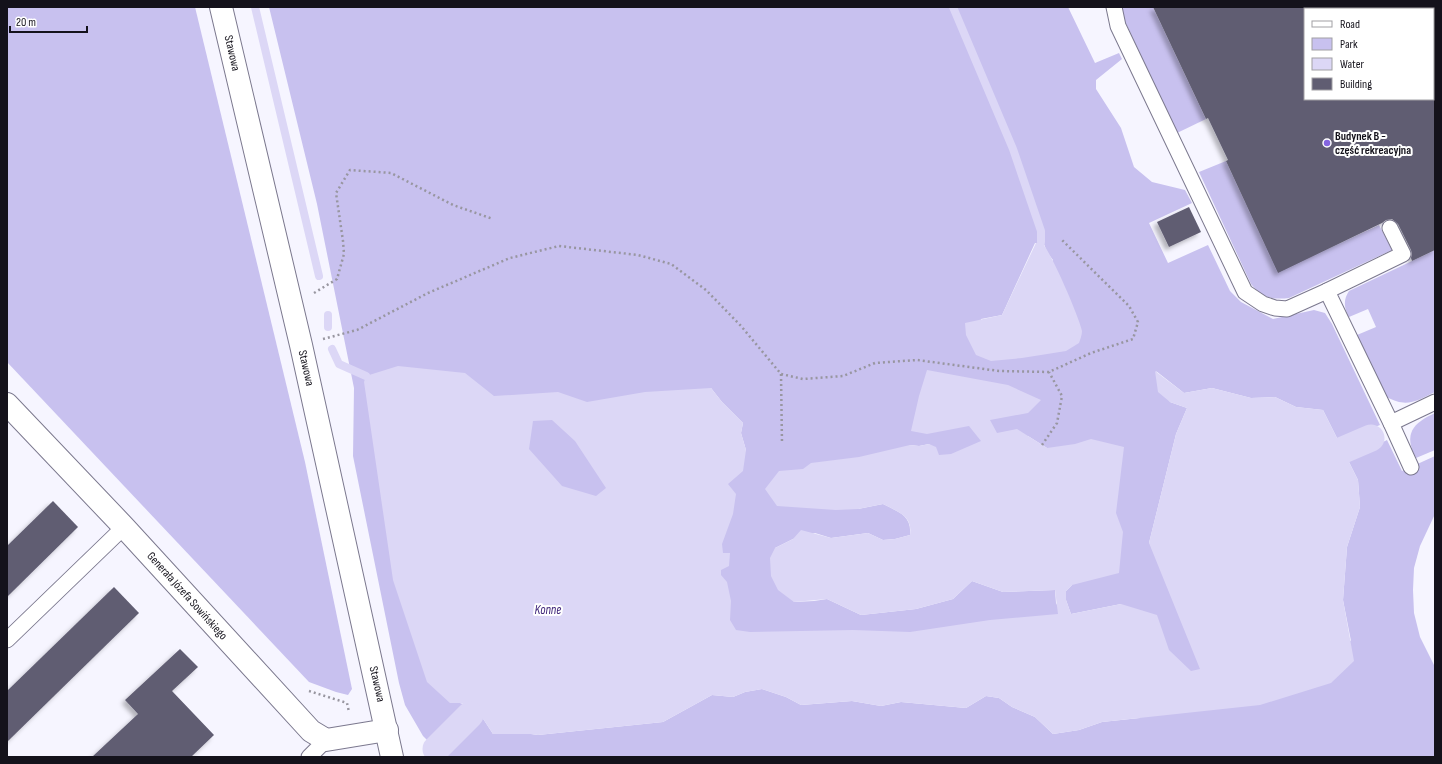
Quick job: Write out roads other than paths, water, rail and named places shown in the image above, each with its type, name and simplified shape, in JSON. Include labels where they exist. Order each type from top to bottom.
[{"type":"street","name":"Stawowa","points":[[221,7],[301,345],[392,757]]},
{"type":"street","name":"Generała Józefa Sowińskiego","points":[[7,404],[124,526],[311,731],[326,740]]},
{"type":"street","points":[[326,740],[387,730]]},
{"type":"lane","points":[[1114,7],[1118,26],[1245,292],[1263,304],[1275,308],[1287,308],[1327,291],[1403,254],[1390,228]]},
{"type":"lane","points":[[1327,291],[1411,467]]},
{"type":"lane","points":[[1391,423],[1435,402]]},
{"type":"lane","points":[[7,640],[124,526]]},
{"type":"lane","points":[[309,757],[326,740]]},
{"type":"water","points":[[1041,242],[1057,269],[1076,313],[1082,331],[1079,343],[1066,351],[1022,358],[991,361],[976,355],[966,335],[965,323],[1002,315],[1036,243]]},
{"type":"water","name":"Konne","points":[[398,366],[465,373],[494,396],[558,392],[587,402],[645,392],[711,388],[722,402],[743,423],[741,433],[746,450],[743,471],[728,484],[736,494],[733,514],[722,544],[723,553],[730,553],[729,566],[721,570],[721,575],[727,582],[731,601],[730,620],[736,630],[750,632],[853,630],[910,632],[990,620],[1058,614],[1055,590],[1003,592],[972,581],[953,599],[916,609],[861,615],[827,599],[794,602],[778,590],[771,576],[770,558],[775,548],[793,539],[801,530],[831,538],[868,533],[883,540],[895,539],[910,535],[909,523],[907,519],[899,512],[883,504],[858,509],[836,510],[777,506],[765,489],[779,471],[803,469],[811,463],[859,457],[910,445],[919,446],[929,444],[936,447],[939,455],[951,454],[981,441],[969,426],[927,434],[911,431],[927,370],[1008,385],[1041,400],[1028,413],[990,420],[997,433],[1017,429],[1047,448],[1075,444],[1091,439],[1124,447],[1116,513],[1123,532],[1119,573],[1072,585],[1066,591],[1066,600],[1071,614],[1121,604],[1157,615],[1169,650],[1191,671],[1200,669],[1149,543],[1176,434],[1187,408],[1170,402],[1158,392],[1155,371],[1184,393],[1212,388],[1251,398],[1275,397],[1296,407],[1323,410],[1358,480],[1360,507],[1347,547],[1343,600],[1354,661],[1331,683],[1260,705],[1102,722],[1079,730],[1053,734],[1035,717],[1012,707],[999,698],[986,696],[966,708],[901,702],[881,706],[852,701],[801,705],[786,697],[762,689],[745,692],[733,697],[712,695],[663,722],[538,735],[493,734],[480,714],[474,719],[466,712],[471,706],[460,703],[450,703],[427,682],[393,580],[364,382],[366,376]],"holes":[[[552,420],[575,441],[606,488],[596,496],[562,486],[529,449],[533,421]]]},
{"type":"waterway","points":[[255,7],[319,276]]},
{"type":"waterway","points":[[953,7],[1013,149],[1041,231],[1041,242]]},
{"type":"waterway","points":[[328,315],[328,327]]},
{"type":"waterway","points":[[332,349],[339,364],[366,376]]},
{"type":"waterway","points":[[1343,450],[1371,438]]},
{"type":"waterway","points":[[436,749],[470,715]]},
{"type":"place","name":"Budynek B - część rekreacyjna","points":[[1327,143]]}]
